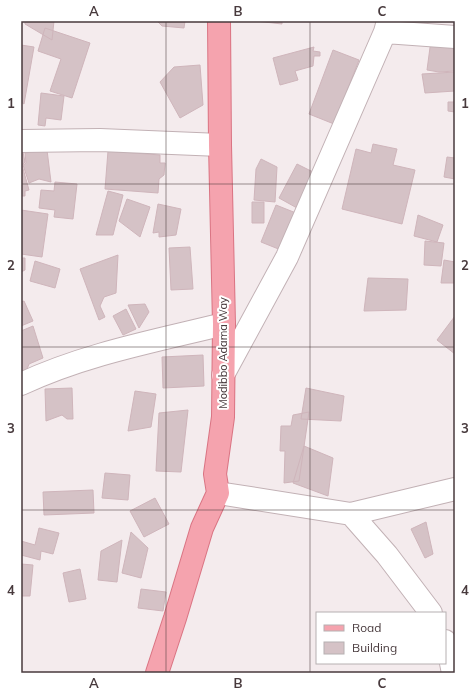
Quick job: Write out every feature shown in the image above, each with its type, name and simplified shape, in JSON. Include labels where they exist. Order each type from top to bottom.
[{"type":"main road","name":"Modibbo Adama Way","points":[[218,493],[215,474],[223,417],[224,324],[219,21]]},
{"type":"main road","points":[[156,673],[175,618],[202,528],[218,493]]},
{"type":"street","points":[[223,375],[287,257],[387,26],[455,37]]},
{"type":"street","points":[[21,141],[100,140],[220,145]]},
{"type":"street","points":[[21,384],[80,361],[224,324]]},
{"type":"street","points":[[218,493],[352,514],[455,489]]},
{"type":"street","points":[[352,514],[387,555],[430,612]]},
{"type":"street","points":[[446,643],[453,673]]},
{"type":"building","points":[[25,21],[54,21],[52,40],[25,24]]},
{"type":"building","points":[[157,21],[185,21],[184,28],[162,26]]},
{"type":"building","points":[[256,21],[282,21],[282,24]]},
{"type":"building","points":[[45,28],[90,43],[72,98],[50,91],[61,59],[38,51]]},
{"type":"building","points":[[431,40],[455,44],[455,71],[439,72],[427,70]]},
{"type":"building","points":[[21,45],[34,47],[24,104],[21,102]]},
{"type":"building","points":[[314,47],[313,51],[320,52],[320,56],[314,56],[313,66],[295,71],[298,80],[280,85],[273,58]]},
{"type":"building","points":[[333,50],[359,60],[334,124],[309,114]]},
{"type":"building","points":[[200,65],[203,105],[180,118],[160,82],[174,67]]},
{"type":"building","points":[[455,72],[455,91],[425,93],[422,74]]},
{"type":"building","points":[[41,93],[64,96],[61,120],[46,118],[45,126],[38,125]]},
{"type":"building","points":[[455,94],[455,112],[448,111],[448,102],[454,102]]},
{"type":"building","points":[[373,144],[397,149],[393,165],[415,170],[402,224],[342,209],[356,149],[371,153]]},
{"type":"building","points":[[47,150],[51,182],[39,179],[29,183],[23,165],[26,163],[25,153]]},
{"type":"building","points":[[108,151],[160,155],[160,163],[165,163],[164,175],[159,179],[158,193],[105,189]]},
{"type":"building","points":[[23,152],[25,162],[22,165],[29,190],[25,191],[25,196],[21,196],[21,153]]},
{"type":"building","points":[[447,157],[455,158],[455,179],[444,177]]},
{"type":"building","points":[[261,159],[277,167],[275,202],[254,200],[256,169]]},
{"type":"building","points":[[297,164],[315,173],[297,208],[279,198]]},
{"type":"building","points":[[55,182],[77,184],[73,219],[54,217],[55,210],[39,208],[41,190],[54,191]]},
{"type":"building","points":[[108,191],[123,195],[113,235],[96,235]]},
{"type":"building","points":[[127,199],[150,207],[140,237],[119,221]]},
{"type":"building","points":[[252,202],[264,202],[264,223],[252,223]]},
{"type":"building","points":[[158,204],[181,209],[176,235],[159,237],[159,232],[153,233]]},
{"type":"building","points":[[276,205],[296,213],[281,250],[261,242]]},
{"type":"building","points":[[21,210],[48,214],[42,257],[21,254]]},
{"type":"building","points":[[418,215],[443,225],[437,242],[414,236]]},
{"type":"building","points":[[425,241],[444,243],[441,266],[424,265]]},
{"type":"building","points":[[190,247],[193,289],[171,290],[169,248]]},
{"type":"building","points":[[118,255],[116,293],[104,297],[100,306],[105,317],[99,320],[80,269]]},
{"type":"building","points":[[21,258],[25,258],[25,270],[21,272]]},
{"type":"building","points":[[444,260],[455,262],[455,283],[441,283]]},
{"type":"building","points":[[35,261],[60,269],[55,288],[30,281]]},
{"type":"building","points":[[368,278],[408,279],[406,310],[364,311]]},
{"type":"building","points":[[24,301],[33,321],[21,326],[21,302]]},
{"type":"building","points":[[145,304],[149,312],[139,328],[128,305]]},
{"type":"building","points":[[126,309],[136,329],[123,335],[113,316]]},
{"type":"building","points":[[455,316],[455,354],[437,340]]},
{"type":"building","points":[[33,326],[43,358],[29,364],[26,372],[21,374],[21,331]]},
{"type":"building","points":[[203,355],[204,386],[163,388],[162,357]]},
{"type":"building","points":[[72,388],[73,419],[67,419],[62,415],[46,421],[45,389]]},
{"type":"building","points":[[306,388],[344,396],[341,421],[301,419]]},
{"type":"building","points":[[135,391],[156,394],[151,427],[128,431]]},
{"type":"building","points":[[188,410],[181,472],[156,471],[159,413]]},
{"type":"building","points":[[309,412],[299,481],[284,483],[285,451],[280,451],[281,426],[291,426],[293,415]]},
{"type":"building","points":[[304,446],[333,458],[328,496],[293,483]]},
{"type":"building","points":[[105,473],[130,475],[128,500],[102,498]]},
{"type":"building","points":[[93,490],[94,513],[44,515],[43,492]]},
{"type":"building","points":[[155,498],[169,524],[144,537],[130,511]]},
{"type":"building","points":[[426,522],[433,554],[425,558],[411,529]]},
{"type":"building","points":[[39,528],[59,533],[53,554],[41,551],[40,560],[21,555],[21,541],[35,545]]},
{"type":"building","points":[[131,532],[148,548],[141,578],[122,573]]},
{"type":"building","points":[[122,540],[117,582],[98,580],[101,551]]},
{"type":"building","points":[[21,564],[33,565],[30,596],[21,596]]},
{"type":"building","points":[[80,569],[86,599],[69,602],[63,573]]},
{"type":"building","points":[[141,589],[166,592],[163,611],[138,608]]}]
